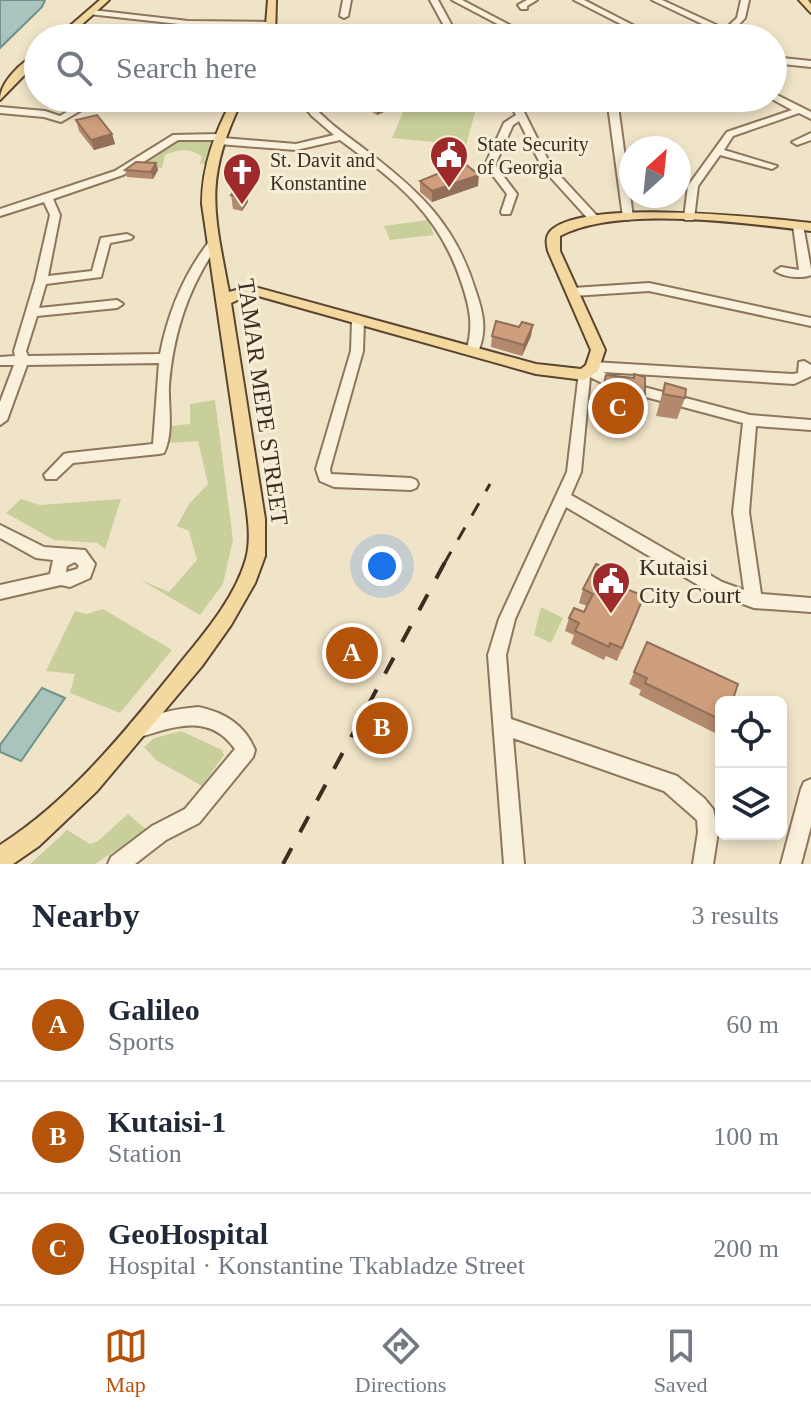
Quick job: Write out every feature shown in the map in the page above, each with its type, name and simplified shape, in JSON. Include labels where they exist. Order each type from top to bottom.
[{"type":"main road","points":[[79,24],[105,0]]},
{"type":"main road","points":[[268,24],[272,0]]},
{"type":"main road","points":[[803,0],[811,10]]},
{"type":"main road","points":[[0,97],[24,69]]},
{"type":"main road","name":"TAMAR MEPE STREET","points":[[0,859],[35,835],[69,803],[137,729],[217,630],[238,598],[256,557],[255,509],[224,301],[212,245],[208,189],[219,139],[231,112]]},
{"type":"main road","points":[[220,278],[358,321],[536,369],[589,371],[597,345],[552,241],[562,229],[595,220],[628,217],[804,226]]},
{"type":"main road","points":[[224,301],[239,292],[251,290]]},
{"type":"street","points":[[344,16],[347,0]]},
{"type":"street","points":[[434,0],[447,24]]},
{"type":"street","points":[[456,0],[503,24]]},
{"type":"street","points":[[524,7],[522,5],[533,0]]},
{"type":"street","points":[[578,0],[626,24]]},
{"type":"street","points":[[656,0],[708,24]]},
{"type":"street","points":[[738,24],[744,18],[745,0]]},
{"type":"street","points":[[92,12],[188,23],[268,24]]},
{"type":"street","points":[[787,57],[810,64]]},
{"type":"street","points":[[787,62],[810,64]]},
{"type":"street","points":[[787,103],[811,116]]},
{"type":"street","points":[[0,110],[45,114],[61,119],[73,112]]},
{"type":"street","points":[[689,218],[693,186],[730,134],[800,110]]},
{"type":"street","points":[[312,112],[427,205],[442,223],[463,266],[480,329],[472,351]]},
{"type":"street","points":[[518,112],[551,172],[595,220]]},
{"type":"street","points":[[614,112],[628,217]]},
{"type":"street","points":[[506,212],[512,194],[490,165],[509,123],[520,116]]},
{"type":"street","points":[[797,142],[811,136]]},
{"type":"street","points":[[0,213],[119,173],[176,137],[296,147],[340,137]]},
{"type":"street","points":[[717,151],[772,166]]},
{"type":"street","points":[[0,420],[22,360],[20,351],[41,281],[55,215],[48,198]]},
{"type":"street","points":[[781,271],[806,274],[804,226]]},
{"type":"street","points":[[41,281],[97,274],[105,240],[127,237]]},
{"type":"street","points":[[51,475],[69,458],[159,449],[167,358],[180,304],[197,263],[212,245]]},
{"type":"street","points":[[573,292],[649,287],[811,322]]},
{"type":"street","points":[[30,313],[117,304]]},
{"type":"street","points":[[358,321],[357,351],[323,469],[325,477],[334,481],[411,484]]},
{"type":"street","points":[[0,361],[167,358]]},
{"type":"street","points":[[589,371],[794,379],[805,375],[804,365]]},
{"type":"street","points":[[589,371],[617,385],[750,420],[811,425]]},
{"type":"street","points":[[514,864],[497,655],[507,619],[574,472],[589,371]]},
{"type":"street","points":[[750,420],[741,512],[754,601]]},
{"type":"street","points":[[561,497],[716,587],[754,601],[811,605]]},
{"type":"street","points":[[0,531],[42,553],[74,555],[86,560],[86,569],[75,579],[59,577],[0,592]]},
{"type":"street","points":[[42,553],[59,577]]},
{"type":"street","points":[[118,864],[159,833],[192,816],[246,750],[238,736],[202,714],[185,715],[137,729]]},
{"type":"street","points":[[502,725],[670,783],[706,816],[708,832],[703,864]]},
{"type":"street","points":[[791,864],[811,789]]},
{"type":"green space","points":[[403,112],[475,112],[466,145],[392,138]]},
{"type":"green space","points":[[216,139],[208,163],[200,164],[202,157],[184,150],[165,155],[162,168],[134,167],[173,140]]},
{"type":"green space","points":[[428,220],[434,235],[390,240],[384,226]]},
{"type":"green space","points":[[215,400],[233,540],[223,584],[200,615],[139,579],[169,592],[197,560],[189,531],[177,526],[189,504],[208,484],[198,441],[169,443],[169,426],[190,424],[190,404]]},
{"type":"green space","points":[[21,499],[40,505],[121,499],[105,549],[97,543],[54,540],[6,513]]},
{"type":"green space","points":[[541,607],[563,618],[551,643],[534,635]]},
{"type":"green space","points":[[103,609],[172,650],[120,713],[70,693],[75,674],[46,671],[75,611],[86,614]]},
{"type":"green space","points":[[181,731],[222,750],[224,755],[202,786],[156,760],[144,747],[154,738]]},
{"type":"green space","points":[[128,814],[147,830],[95,864],[30,864],[67,830],[90,844],[98,841]]},
{"type":"water","points":[[0,0],[45,0],[42,7],[0,48]]},
{"type":"water","points":[[42,688],[65,698],[21,761],[0,752],[0,745]]},
{"type":"building","points":[[97,115],[112,134],[91,140],[76,120]]},
{"type":"building","points":[[136,162],[156,163],[151,172],[125,170]]},
{"type":"building","points":[[464,163],[479,175],[432,191],[420,181]]},
{"type":"building","points":[[237,187],[246,188],[240,197],[231,195]]},
{"type":"building","points":[[496,321],[519,327],[522,322],[533,325],[524,345],[492,336]]},
{"type":"building","points":[[634,374],[645,377],[645,398],[602,392],[606,375],[634,378]]},
{"type":"building","points":[[665,383],[686,389],[685,398],[663,394]]},
{"type":"building","name":"Kutaisi City Court","points":[[596,564],[608,569],[606,573],[626,584],[624,588],[644,596],[622,648],[610,643],[609,647],[575,631],[579,623],[569,618],[574,608],[584,612],[593,594],[583,589]]},
{"type":"building","points":[[647,642],[738,684],[734,696],[715,696],[715,717],[645,683],[647,678],[634,672]]},
{"type":"railway","points":[[444,564],[490,484]]},
{"type":"railway","points":[[283,864],[445,562]]},
{"type":"place","name":"State Security of Georgia","points":[[449,189]]},
{"type":"place","name":"St. Davit and Konstantine","points":[[242,206]]},
{"type":"place","name":"GeoHospital","points":[[618,408]]},
{"type":"place","name":"Kutaisi City Court","points":[[611,615]]},
{"type":"place","name":"Galileo","points":[[352,653]]},
{"type":"place","name":"Kutaisi-1","points":[[382,728]]}]
